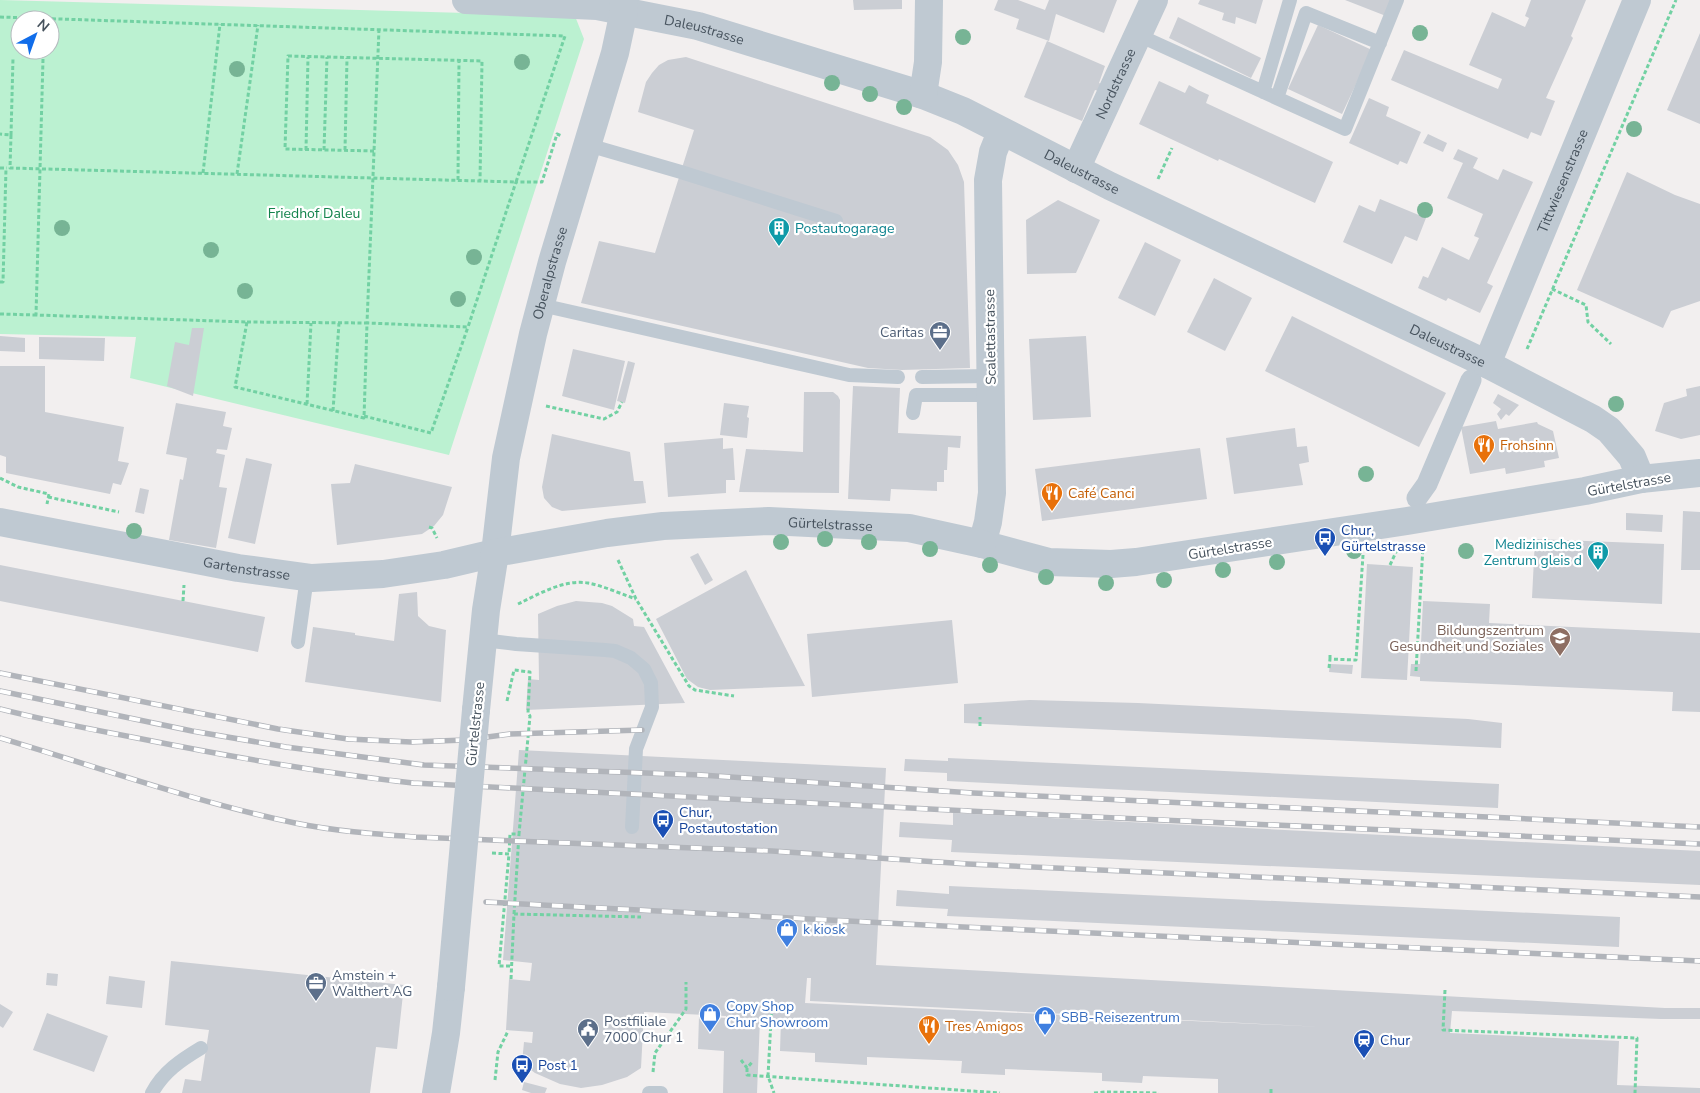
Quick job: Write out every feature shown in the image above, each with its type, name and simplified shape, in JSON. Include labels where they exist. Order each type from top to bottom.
[{"type":"street","name":"Daleustrasse","points":[[466,0],[597,6],[624,5],[923,94],[963,111],[1001,132],[1479,372],[1602,425],[1609,430],[1632,457],[1641,479]]},
{"type":"street","points":[[923,94],[928,62],[929,0]]},
{"type":"street","name":"Nordstrasse","points":[[1076,169],[1154,0]]},
{"type":"street","name":"Tittwiesenstrasse","points":[[1479,372],[1637,0]]},
{"type":"street","name":"Oberalpstrasse","points":[[494,553],[506,458],[531,343],[615,53],[624,5]]},
{"type":"street","name":"Scalettastrasse","points":[[982,544],[988,522],[992,493],[988,180],[993,152],[1001,132]]},
{"type":"street","points":[[1417,498],[1427,484],[1479,372]]},
{"type":"street","name":"Gürtelstrasse","points":[[440,1092],[476,710],[494,553],[608,533],[663,526],[769,521],[909,528],[982,544],[1049,562],[1127,563],[1416,520],[1585,491],[1641,479],[1700,472]]},
{"type":"street","name":"Gartenstrasse","points":[[0,522],[238,568],[307,577],[346,577],[383,574],[444,565],[494,553]]},
{"type":"lane","points":[[1263,92],[1290,0]]},
{"type":"lane","points":[[1138,35],[1345,129],[1397,0]]},
{"type":"lane","points":[[1277,98],[1306,12],[1380,43]]},
{"type":"lane","points":[[588,145],[836,221]]},
{"type":"lane","points":[[541,305],[850,375],[898,377]]},
{"type":"lane","points":[[922,377],[990,386]]},
{"type":"lane","points":[[913,413],[916,395],[990,386]]},
{"type":"lane","points":[[298,642],[307,577]]},
{"type":"lane","points":[[484,640],[615,651],[630,658],[644,669],[651,683],[652,707],[636,749],[632,826]]},
{"type":"lane","points":[[152,1093],[168,1071],[201,1048]]},
{"type":"path","points":[[1527,348],[1676,0]]},
{"type":"path","points":[[0,17],[565,36],[431,433],[235,387],[247,322]]},
{"type":"path","points":[[203,173],[220,24]]},
{"type":"path","points":[[238,174],[258,26]]},
{"type":"path","points":[[364,416],[380,29]]},
{"type":"path","points":[[374,151],[285,149],[288,56],[482,61],[480,181]]},
{"type":"path","points":[[306,150],[308,57]]},
{"type":"path","points":[[324,150],[327,57]]},
{"type":"path","points":[[345,150],[347,58]]},
{"type":"path","points":[[0,282],[4,282],[5,214],[11,135],[13,60]]},
{"type":"path","points":[[36,315],[43,60]]},
{"type":"path","points":[[458,180],[459,61]]},
{"type":"path","points":[[0,134],[11,135]]},
{"type":"path","points":[[0,168],[544,182],[557,134],[588,145]]},
{"type":"path","points":[[1155,185],[1172,148]]},
{"type":"path","points":[[0,214],[5,214]]},
{"type":"path","points":[[1552,289],[1586,305],[1588,322],[1611,344]]},
{"type":"path","points":[[0,314],[247,322],[367,322],[468,327]]},
{"type":"path","points":[[307,404],[311,323]]},
{"type":"path","points":[[333,411],[339,323]]},
{"type":"path","points":[[577,414],[604,419],[618,412],[622,402]]},
{"type":"path","points":[[0,478],[18,487],[49,494],[46,505]]},
{"type":"path","points":[[48,497],[119,512]]},
{"type":"path","points":[[1416,671],[1423,546]]},
{"type":"path","points":[[1390,565],[1398,549]]},
{"type":"path","points":[[1330,659],[1356,660],[1363,555]]},
{"type":"path","points":[[618,558],[636,599],[690,686],[695,690],[734,696]]},
{"type":"path","points":[[518,604],[543,592],[568,584],[587,583],[636,599]]},
{"type":"path","points":[[183,601],[184,584]]},
{"type":"path","points":[[1329,668],[1330,654]]},
{"type":"path","points":[[506,703],[514,670],[530,672],[528,713],[530,716],[519,834],[511,979]]},
{"type":"path","points":[[980,717],[980,726]]},
{"type":"path","points":[[511,966],[499,966],[510,834],[519,834]]},
{"type":"path","points":[[492,853],[509,854]]},
{"type":"path","points":[[514,914],[641,917]]},
{"type":"path","points":[[654,1093],[655,1053],[686,1010],[686,982]]},
{"type":"path","points":[[1445,990],[1443,1030],[1637,1038],[1636,1093]]},
{"type":"path","points":[[772,1001],[768,1076],[774,1093]]},
{"type":"path","points":[[495,1080],[498,1052],[508,1031]]},
{"type":"path","points":[[741,1060],[747,1068],[747,1075],[1000,1093]]},
{"type":"path","points":[[747,1068],[753,1061]]},
{"type":"path","points":[[1094,1093],[1159,1093]]},
{"type":"green space","name":"Friedhof Daleu","points":[[0,0],[575,16],[584,39],[449,455],[130,378],[136,337],[0,334]]},
{"type":"building","points":[[853,0],[902,0],[902,9],[854,10]]},
{"type":"building","points":[[998,0],[1018,0],[1045,10],[1049,0],[1117,0],[1104,33],[1056,14],[1049,41],[1016,29],[1019,19],[994,10]]},
{"type":"building","points":[[1200,0],[1263,0],[1256,24],[1236,17],[1235,24],[1222,20],[1224,13],[1198,4]]},
{"type":"building","points":[[1345,0],[1393,0],[1386,16]]},
{"type":"building","points":[[1531,0],[1586,0],[1571,36],[1573,38],[1546,98],[1555,101],[1541,136],[1531,132],[1528,139],[1391,80],[1404,50],[1498,89],[1502,79],[1469,65],[1492,12],[1525,27],[1529,18],[1525,16]]},
{"type":"building","points":[[1178,17],[1261,58],[1251,78],[1169,38]]},
{"type":"building","points":[[1318,25],[1372,50],[1342,114],[1288,89]]},
{"type":"building","points":[[1700,33],[1700,124],[1667,110]]},
{"type":"building","points":[[1047,41],[1105,66],[1099,83],[1105,86],[1102,92],[1095,90],[1082,121],[1024,97]]},
{"type":"building","points":[[686,57],[930,137],[948,150],[958,165],[964,182],[970,368],[902,370],[868,368],[581,303],[599,241],[655,253],[694,130],[638,112],[646,82],[652,73],[659,65],[668,60]]},
{"type":"building","points":[[1159,81],[1185,93],[1189,85],[1209,95],[1206,103],[1333,162],[1315,203],[1139,124]]},
{"type":"building","points":[[1369,98],[1389,107],[1386,116],[1421,132],[1407,164],[1400,161],[1398,165],[1349,143]]},
{"type":"building","points":[[1428,134],[1447,143],[1443,152],[1423,143]]},
{"type":"building","points":[[1458,149],[1478,158],[1473,168],[1498,180],[1503,169],[1533,182],[1487,283],[1493,286],[1480,313],[1448,298],[1446,301],[1418,288],[1423,276],[1428,278],[1442,247],[1469,260],[1479,238],[1474,236],[1483,214],[1447,198],[1463,163],[1453,159]]},
{"type":"building","points":[[1627,172],[1675,195],[1700,204],[1700,301],[1671,311],[1663,328],[1577,290]]},
{"type":"building","points":[[1380,199],[1426,218],[1417,241],[1405,236],[1392,264],[1343,242],[1359,205],[1375,212]]},
{"type":"building","points":[[1058,200],[1100,220],[1076,273],[1027,274],[1026,220]]},
{"type":"building","points":[[1145,242],[1181,260],[1155,316],[1118,298]]},
{"type":"building","points":[[1214,278],[1252,298],[1225,351],[1187,332]]},
{"type":"building","points":[[1292,316],[1446,393],[1419,447],[1265,371]]},
{"type":"building","points":[[192,328],[204,328],[193,396],[167,386],[175,342],[189,345]]},
{"type":"building","points":[[0,336],[25,338],[25,352],[0,351]]},
{"type":"building","points":[[1086,336],[1091,417],[1033,420],[1029,339]]},
{"type":"building","points":[[39,337],[105,338],[104,361],[39,359]]},
{"type":"building","points":[[573,349],[625,361],[614,410],[562,396]]},
{"type":"building","points":[[628,361],[635,363],[625,403],[617,401]]},
{"type":"building","points":[[0,366],[45,366],[45,412],[124,427],[118,461],[129,463],[121,485],[113,483],[110,494],[6,473],[6,457],[0,455]]},
{"type":"building","points":[[853,386],[900,388],[898,433],[961,436],[960,448],[948,447],[947,470],[944,470],[944,482],[937,482],[937,491],[891,489],[890,501],[848,499]]},
{"type":"building","points":[[1700,386],[1700,435],[1681,439],[1655,431],[1664,403],[1687,396],[1686,389]]},
{"type":"building","points":[[804,392],[833,392],[840,400],[839,493],[739,492],[746,449],[803,452]]},
{"type":"building","points":[[1498,394],[1519,405],[1509,416],[1506,414],[1501,420],[1497,414],[1501,409],[1493,403]]},
{"type":"building","points":[[176,403],[226,412],[223,426],[232,428],[227,450],[217,449],[216,453],[225,455],[219,487],[227,488],[216,548],[169,540],[180,479],[183,480],[187,458],[166,454]]},
{"type":"building","points":[[724,403],[749,406],[747,438],[720,435]]},
{"type":"building","points":[[1496,421],[1498,429],[1537,422],[1553,431],[1559,458],[1544,461],[1545,467],[1506,474],[1505,468],[1470,474],[1461,427]]},
{"type":"building","points":[[1295,428],[1297,447],[1307,446],[1309,462],[1299,464],[1303,485],[1234,494],[1226,438]]},
{"type":"building","points":[[552,434],[630,452],[634,481],[643,481],[646,503],[562,511],[552,507],[544,498],[542,487]]},
{"type":"building","points":[[723,438],[723,449],[733,448],[735,480],[726,480],[726,493],[668,497],[664,443]]},
{"type":"building","points":[[1200,448],[1207,499],[1042,521],[1035,469]]},
{"type":"building","points":[[246,458],[272,464],[255,544],[228,538]]},
{"type":"building","points":[[355,464],[452,487],[443,515],[434,526],[422,534],[337,545],[331,484],[350,483]]},
{"type":"building","points":[[140,488],[149,490],[144,514],[135,512]]},
{"type":"building","points":[[1683,511],[1700,512],[1700,570],[1681,570]]},
{"type":"building","points":[[1626,513],[1663,515],[1662,532],[1626,530]]},
{"type":"building","name":"Medizinisches Zentrum gleis d","points":[[1535,539],[1664,544],[1662,604],[1532,598]]},
{"type":"building","points":[[698,553],[713,580],[705,585],[690,557]]},
{"type":"building","points":[[1367,564],[1413,567],[1407,680],[1361,678]]},
{"type":"building","points":[[0,565],[265,617],[258,652],[0,601]]},
{"type":"building","points":[[746,570],[805,686],[710,690],[698,687],[687,679],[656,619]]},
{"type":"building","points":[[417,592],[418,616],[429,626],[446,630],[441,702],[305,682],[313,627],[394,641],[399,594]]},
{"type":"building","points":[[576,601],[602,603],[612,606],[633,619],[634,626],[644,627],[685,703],[526,710],[528,679],[539,680],[538,614]]},
{"type":"building","name":"Bildungszentrum Gesundheit und Soziales","points":[[1423,601],[1490,604],[1489,623],[1700,633],[1700,712],[1672,711],[1673,692],[1420,681],[1420,677],[1410,676],[1411,664],[1420,664]]},
{"type":"building","points":[[952,620],[958,683],[812,697],[807,634]]},
{"type":"building","points":[[1330,664],[1353,665],[1352,674],[1329,672]]},
{"type":"building","points":[[1030,700],[1138,703],[1468,719],[1502,723],[1501,748],[964,723],[964,704]]},
{"type":"building","points":[[519,750],[886,768],[876,965],[1665,1008],[1700,1008],[1700,1019],[1452,1011],[1450,1033],[1619,1041],[1617,1085],[1700,1088],[1700,1093],[1218,1093],[1218,1079],[1143,1076],[1142,1083],[1102,1081],[1102,1073],[1005,1069],[1005,1075],[961,1073],[962,1061],[867,1057],[867,1065],[815,1062],[815,1053],[780,1051],[781,1019],[760,1019],[757,1093],[723,1093],[724,1051],[698,1049],[699,1016],[726,1018],[726,1016],[644,1012],[641,1068],[627,1077],[602,1085],[581,1088],[560,1084],[535,1073],[522,1063],[524,1042],[532,1043],[533,1032],[506,1030],[509,979],[530,981],[532,963],[503,960]],"holes":[[[807,978],[811,978],[810,1001],[1322,1027],[805,1003]]]},
{"type":"building","points":[[948,758],[1499,784],[1498,808],[947,781],[947,773],[904,771],[905,759],[948,761]]},
{"type":"building","points":[[953,813],[1700,851],[1700,885],[951,852],[952,840],[899,837],[900,822],[953,825]]},
{"type":"building","points":[[949,886],[1620,917],[1619,947],[947,916],[948,909],[896,906],[897,890],[949,894]]},
{"type":"building","points":[[171,961],[404,985],[397,1049],[376,1047],[370,1093],[182,1093],[185,1079],[201,1081],[209,1030],[165,1025]]},
{"type":"building","points":[[47,973],[58,974],[57,986],[46,985]]},
{"type":"building","points":[[109,976],[145,981],[142,1008],[106,1004]]},
{"type":"building","points":[[0,1004],[13,1012],[3,1028],[0,1026]]},
{"type":"building","points":[[47,1013],[108,1036],[94,1072],[33,1050]]},
{"type":"building","points":[[524,1082],[547,1088],[545,1093],[531,1093],[522,1090]]},
{"type":"railway","points":[[0,673],[278,729],[348,739],[411,742],[465,740],[510,734],[642,730]]},
{"type":"railway","points":[[0,691],[192,731],[286,747],[424,765],[701,775],[973,793],[1700,827]]},
{"type":"railway","points":[[0,709],[88,729],[243,758],[413,783],[1028,814],[1700,844]]},
{"type":"railway","points":[[0,738],[147,784],[258,815],[325,828],[370,833],[415,837],[772,851],[968,864],[1700,897]]},
{"type":"railway","points":[[486,902],[963,927],[1700,961]]},
{"type":"place","name":"Postautogarage","points":[[779,247]]},
{"type":"place","name":"Caritas","points":[[940,351]]},
{"type":"place","name":"Frohsinn","points":[[1484,464]]},
{"type":"place","name":"Café Canci","points":[[1052,512]]},
{"type":"place","name":"Chur, Gürtelstrasse","points":[[1325,557]]},
{"type":"place","name":"Medizinisches Zentrum gleis d","points":[[1598,571]]},
{"type":"place","name":"Bildungszentrum Gesundheit und Soziales","points":[[1560,657]]},
{"type":"place","name":"Chur, Postautostation","points":[[663,839]]},
{"type":"place","name":"k kiosk","points":[[787,948]]},
{"type":"place","name":"Amstein + Walthert AG","points":[[316,1002]]},
{"type":"place","name":"Copy Shop Chur Showroom","points":[[710,1033]]},
{"type":"place","name":"SBB-Reisezentrum","points":[[1045,1036]]},
{"type":"place","name":"Tres Amigos","points":[[929,1045]]},
{"type":"place","name":"Postfiliale 7000 Chur 1","points":[[588,1048]]},
{"type":"place","name":"Chur","points":[[1364,1059]]},
{"type":"place","name":"Post 1","points":[[522,1084]]}]
